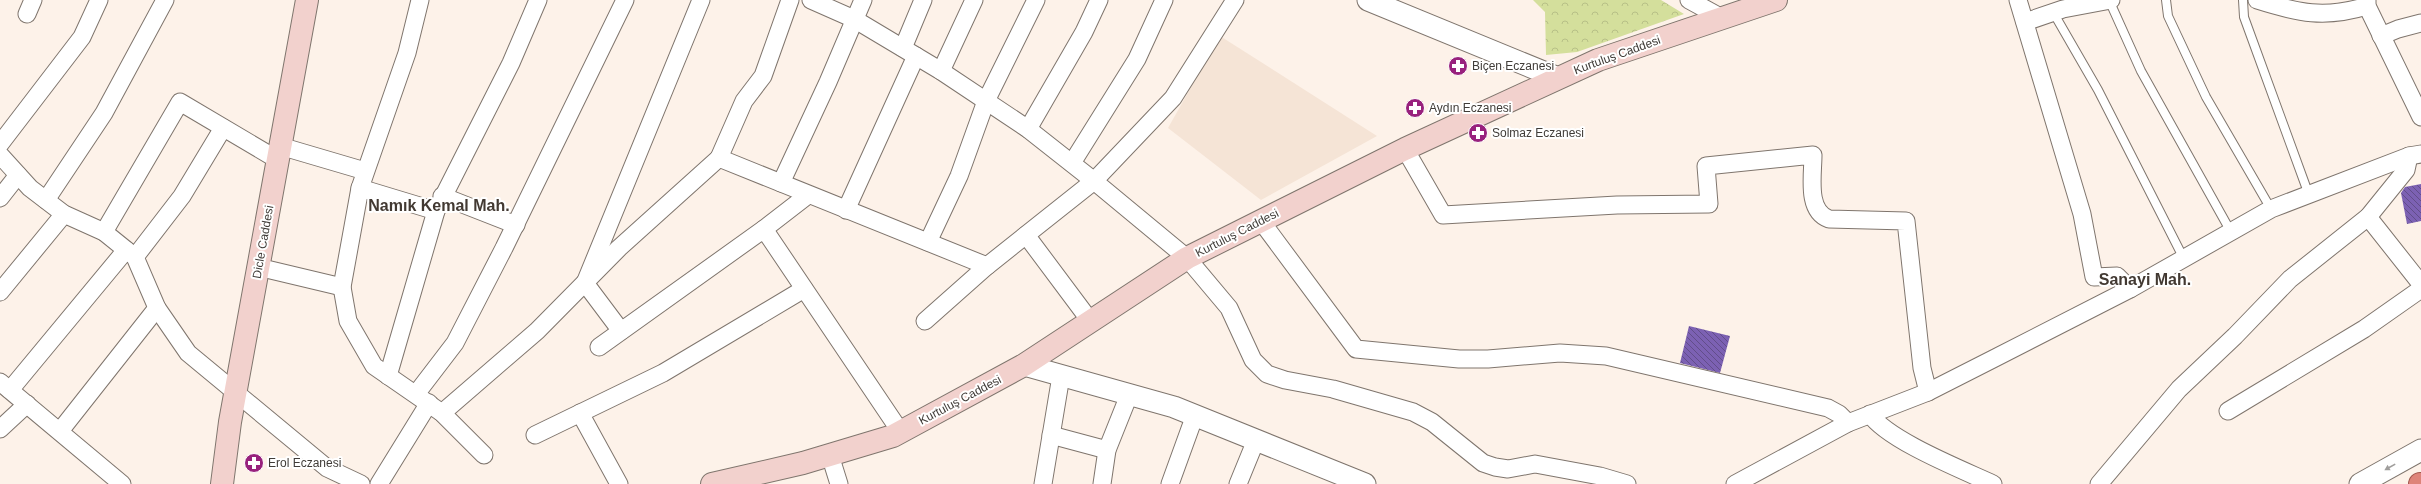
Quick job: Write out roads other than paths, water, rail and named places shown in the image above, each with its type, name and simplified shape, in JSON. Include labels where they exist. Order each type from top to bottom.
[{"type":"main road","name":"Dicle Caddesi","points":[[222,484],[236,391],[307,0]]},
{"type":"main road","name":"Kurtuluş Caddesi","points":[[712,484],[758,479],[900,431],[1024,365],[1187,258],[1405,148],[1598,60],[1776,0]]},
{"type":"street","points":[[0,144],[82,37],[99,0]]},
{"type":"street","points":[[46,200],[104,113],[165,0]]},
{"type":"street","points":[[420,0],[407,54],[360,188],[342,287],[348,321],[374,366],[442,413],[484,455]]},
{"type":"street","points":[[388,376],[439,204],[511,63],[538,0]]},
{"type":"street","points":[[379,484],[422,398],[455,343],[516,225],[625,0]]},
{"type":"street","points":[[585,283],[702,0]]},
{"type":"street","points":[[442,413],[537,332],[619,248],[719,158],[744,101],[763,76],[790,0]]},
{"type":"street","points":[[811,0],[854,19],[941,71],[1028,129],[1094,181],[1187,258],[1229,308],[1253,360],[1267,374],[1285,380],[1333,389],[1413,412],[1432,422],[1483,463],[1494,467],[1508,469],[1535,464],[1600,476],[1627,484]]},
{"type":"street","points":[[781,183],[828,82],[863,0]]},
{"type":"street","points":[[846,210],[909,52],[923,0]]},
{"type":"street","points":[[941,71],[974,0]]},
{"type":"street","points":[[928,242],[959,176],[986,100],[1036,0]]},
{"type":"street","points":[[1028,129],[1084,32],[1099,0]]},
{"type":"street","points":[[1072,163],[1137,59],[1164,0]]},
{"type":"street","points":[[925,321],[987,266],[1094,181],[1173,98],[1235,0]]},
{"type":"street","points":[[1368,0],[1558,78]]},
{"type":"street","points":[[1689,0],[1722,18]]},
{"type":"street","points":[[2018,0],[2082,214],[2094,276],[2117,276],[2130,289]]},
{"type":"street","points":[[2025,22],[2054,12],[2110,0]]},
{"type":"street","points":[[2257,0],[2308,14],[2339,13],[2367,3],[2421,117]]},
{"type":"street","points":[[2382,36],[2398,28],[2421,24]]},
{"type":"street","points":[[104,232],[180,102],[223,128],[279,153],[365,171]]},
{"type":"street","points":[[122,484],[5,386],[130,254],[182,196],[223,128]]},
{"type":"street","points":[[1405,148],[1443,215],[1617,204],[1709,204],[1706,166],[1813,155],[1814,203],[1818,214],[1829,219],[1906,221],[1922,368],[1928,392]]},
{"type":"street","points":[[0,155],[30,188],[64,214],[104,232],[130,254],[157,308],[188,353],[236,391],[327,468],[361,484]]},
{"type":"street","points":[[1735,484],[1848,423],[1928,392],[2130,289],[2270,209],[2415,155]]},
{"type":"street","points":[[2099,484],[2179,389],[2235,336],[2290,279],[2368,217],[2406,170],[2415,155]]},
{"type":"street","points":[[719,158],[987,266]]},
{"type":"street","points":[[0,198],[18,176]]},
{"type":"street","points":[[360,188],[439,204],[516,225]]},
{"type":"street","points":[[599,347],[764,229],[808,195]]},
{"type":"street","points":[[0,292],[64,214]]},
{"type":"street","points":[[2368,217],[2421,284]]},
{"type":"street","points":[[1261,221],[1356,349],[1459,359],[1512,358],[1560,353],[1606,356],[1828,408],[1839,414],[1848,423]]},
{"type":"street","points":[[764,229],[900,431]]},
{"type":"street","points":[[1026,235],[1091,322]]},
{"type":"street","points":[[258,267],[342,287]]},
{"type":"street","points":[[585,283],[621,331]]},
{"type":"street","points":[[535,435],[663,373],[804,289]]},
{"type":"street","points":[[2228,411],[2364,328],[2421,289]]},
{"type":"street","points":[[60,432],[157,308]]},
{"type":"street","points":[[1024,365],[1129,394],[1195,416],[1256,440],[1341,480],[1365,484]]},
{"type":"street","points":[[1043,484],[1061,376]]},
{"type":"street","points":[[1102,484],[1108,450],[1129,394]]},
{"type":"street","points":[[0,429],[27,404]]},
{"type":"street","points":[[580,413],[619,484]]},
{"type":"street","points":[[1870,414],[1876,423],[1900,439],[1993,484]]},
{"type":"street","points":[[1170,484],[1195,416]]},
{"type":"street","points":[[1051,435],[1108,450]]},
{"type":"street","points":[[1238,484],[1256,440]]},
{"type":"street","points":[[2360,484],[2421,450]]},
{"type":"street","points":[[830,455],[839,484]]},
{"type":"lane","points":[[2110,0],[2141,71],[2232,232]]},
{"type":"lane","points":[[2166,0],[2168,16],[2206,98],[2270,209]]},
{"type":"lane","points":[[2242,0],[2244,17],[2309,195]]},
{"type":"lane","points":[[2054,12],[2098,90],[2184,258]]},
{"type":"place","name":"Biçen Eczanesi","points":[[1458,66]]},
{"type":"place","name":"Aydın Eczanesi","points":[[1415,108]]},
{"type":"place","name":"Solmaz Eczanesi","points":[[1478,133]]},
{"type":"place","name":"Erol Eczanesi","points":[[254,463]]},
{"type":"district","name":"Namık Kemal Mah.","points":[[439,205]]},
{"type":"district","name":"Sanayi Mah.","points":[[2145,279]]}]
